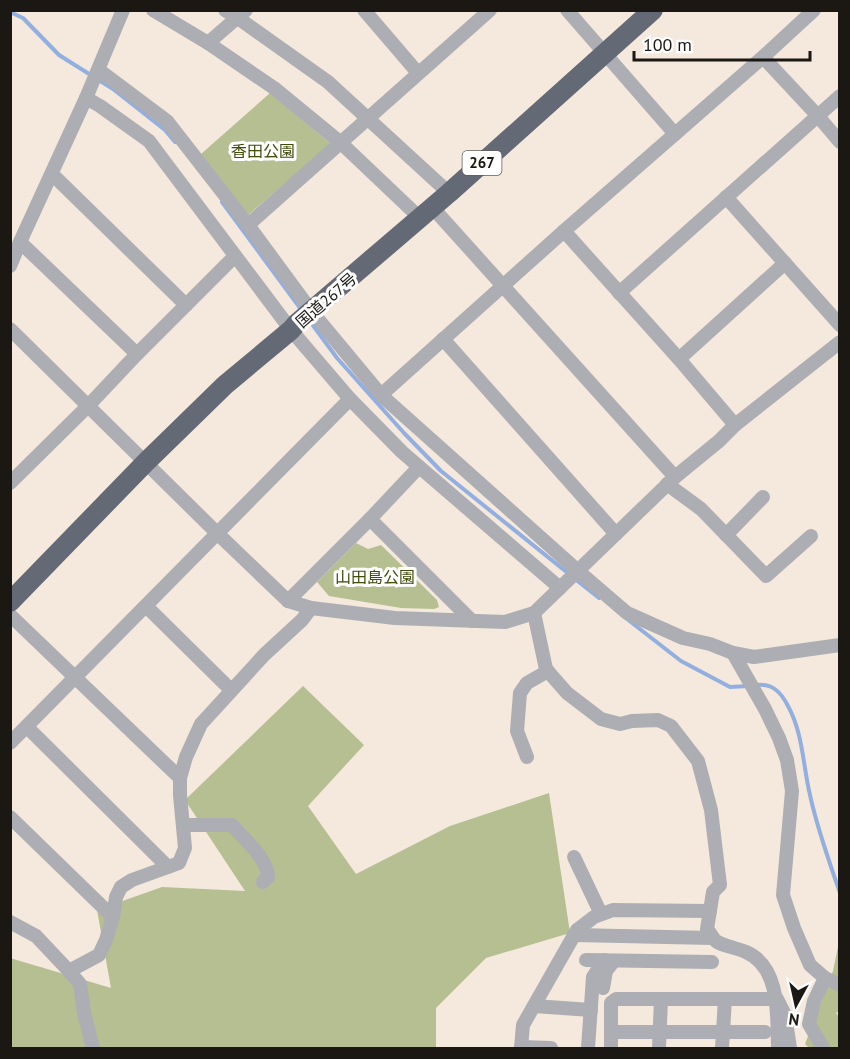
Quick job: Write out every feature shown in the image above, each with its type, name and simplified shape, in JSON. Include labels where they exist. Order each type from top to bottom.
[{"type":"highway","name":"国道267号","points":[[10,602],[146,462],[225,385],[449,193],[653,10]]},
{"type":"street","points":[[10,266],[99,70],[123,10]]},
{"type":"street","points":[[153,10],[273,88],[426,212],[504,286],[671,480],[766,576],[811,536]]},
{"type":"street","points":[[225,10],[242,14],[328,82],[449,193]]},
{"type":"street","points":[[248,225],[490,10]]},
{"type":"street","points":[[567,10],[675,134]]},
{"type":"street","points":[[381,395],[814,10]]},
{"type":"street","points":[[365,11],[418,73]]},
{"type":"street","points":[[208,44],[242,14]]},
{"type":"street","points":[[763,57],[840,142]]},
{"type":"street","points":[[99,70],[167,122],[248,225],[350,399],[419,467],[563,585]]},
{"type":"street","points":[[619,293],[840,96]]},
{"type":"street","points":[[86,98],[149,141],[235,256],[381,395],[578,572],[627,613],[683,638],[754,657],[840,645]]},
{"type":"street","points":[[52,174],[186,305]]},
{"type":"street","points":[[726,197],[840,325]]},
{"type":"street","points":[[564,231],[735,425]]},
{"type":"street","points":[[20,242],[136,354]]},
{"type":"street","points":[[10,483],[235,256]]},
{"type":"street","points":[[679,359],[785,263]]},
{"type":"street","points":[[10,329],[288,601],[310,608],[395,618],[505,622],[534,613],[671,480],[735,425],[840,342]]},
{"type":"street","points":[[443,339],[616,534]]},
{"type":"street","points":[[10,744],[350,399]]},
{"type":"street","points":[[288,601],[419,467]]},
{"type":"street","points":[[726,535],[763,497]]},
{"type":"street","points":[[370,519],[472,621]]},
{"type":"street","points":[[146,606],[231,690]]},
{"type":"street","points":[[69,971],[99,955],[106,940],[116,897],[121,887],[132,880],[179,863],[185,848],[180,778],[186,757],[201,724],[264,655],[302,620],[310,608]]},
{"type":"street","points":[[534,613],[546,669],[567,693],[601,719],[620,724],[658,720],[670,726],[698,761],[711,810],[720,885],[712,892],[707,929],[716,941],[748,952],[759,959],[768,973],[785,1015],[790,1048]]},
{"type":"street","points":[[10,615],[180,778]]},
{"type":"street","points":[[734,653],[765,709],[787,760],[792,791],[783,895],[810,965],[825,978],[840,985]]},
{"type":"street","points":[[527,757],[517,731],[520,693],[527,684],[548,671]]},
{"type":"street","points":[[27,727],[168,867]]},
{"type":"street","points":[[10,817],[113,916]]},
{"type":"street","points":[[183,825],[232,825],[264,862],[268,870],[268,877],[263,882]]},
{"type":"street","points":[[574,856],[601,914]]},
{"type":"street","points":[[551,1048],[521,1048],[523,1025],[577,930],[594,917],[613,910],[710,911]]},
{"type":"street","points":[[10,922],[36,936],[80,984],[84,1013],[93,1048]]},
{"type":"street","points":[[574,935],[713,938]]},
{"type":"street","points":[[586,960],[712,962]]},
{"type":"street","points":[[603,988],[609,961]]},
{"type":"street","points":[[588,1048],[593,977],[609,961]]},
{"type":"street","points":[[823,1048],[809,1024],[814,1001],[825,978]]},
{"type":"street","points":[[611,1048],[611,1003],[616,999],[777,999]]},
{"type":"street","points":[[660,1048],[661,999]]},
{"type":"street","points":[[722,1048],[724,999]]},
{"type":"street","points":[[777,999],[778,1048]]},
{"type":"street","points":[[534,1006],[591,1010]]},
{"type":"street","points":[[611,1032],[765,1032]]},
{"type":"green space","name":"香田公園","points":[[270,93],[331,144],[248,215],[201,154]]},
{"type":"green space","name":"山田島公園","points":[[356,543],[368,549],[381,545],[437,600],[439,607],[434,609],[401,608],[329,596],[317,582]]},
{"type":"green space","points":[[303,686],[364,745],[308,806],[356,874],[450,826],[549,793],[570,933],[486,958],[436,1008],[436,1048],[11,1048],[10,958],[111,988],[97,910],[162,887],[245,891],[185,800]]},
{"type":"green space","points":[[839,942],[839,1011],[836,1013],[839,1017],[839,1048],[809,1048],[805,1044],[833,971]]},
{"type":"waterway","points":[[10,12],[23,18],[59,55],[113,89],[165,130],[175,142]]},
{"type":"waterway","points":[[222,202],[303,312]]},
{"type":"waterway","points":[[309,320],[337,358],[441,471],[569,574]]},
{"type":"waterway","points":[[575,579],[599,598]]},
{"type":"waterway","points":[[627,619],[681,661],[730,687],[749,686]]},
{"type":"waterway","points":[[756,685],[767,685],[779,693],[793,716],[800,738],[816,820],[840,893]]}]
